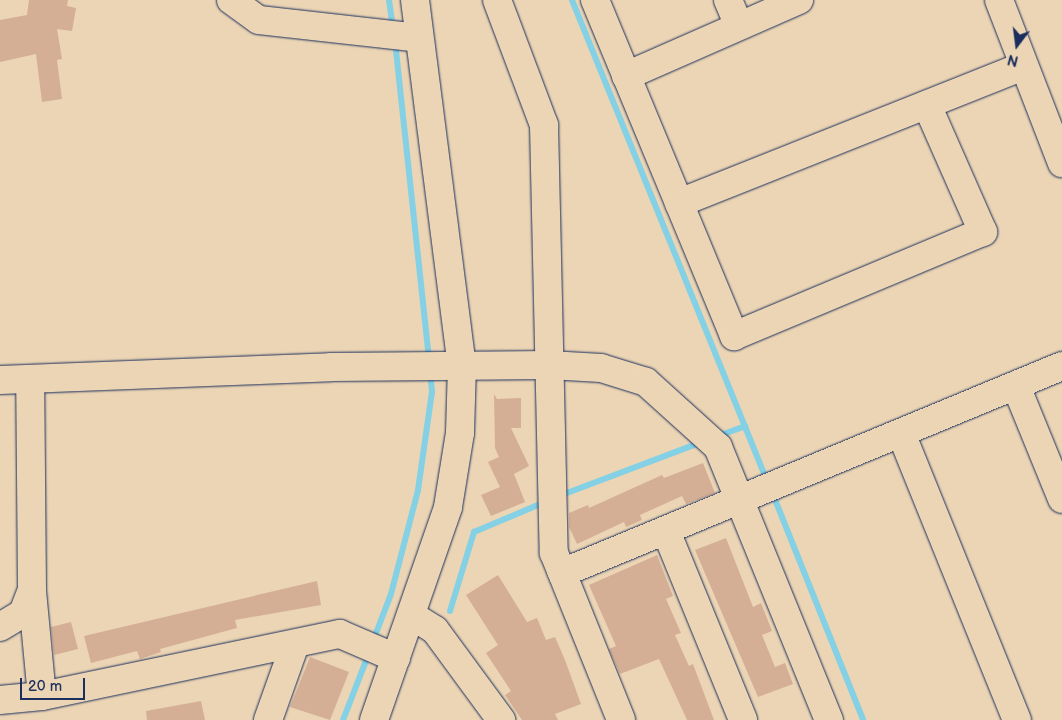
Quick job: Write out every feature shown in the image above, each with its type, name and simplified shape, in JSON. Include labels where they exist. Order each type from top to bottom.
[{"type":"street","points":[[232,0],[259,20],[419,38]]},
{"type":"street","points":[[374,720],[448,507],[460,433],[462,367],[415,0]]},
{"type":"street","points":[[497,0],[544,125],[554,553],[622,720]]},
{"type":"street","points":[[595,0],[734,336],[983,232],[927,105]]},
{"type":"street","points":[[728,0],[739,26]]},
{"type":"street","points":[[626,76],[799,0]]},
{"type":"street","points":[[999,0],[1062,163]]},
{"type":"street","points":[[679,203],[1024,66]]},
{"type":"street","points":[[0,380],[331,367],[549,365],[600,368],[646,382],[718,448],[829,720]]},
{"type":"street","points":[[562,573],[1062,366]]},
{"type":"street","points":[[30,379],[32,590],[42,696]]},
{"type":"street","points":[[1016,386],[1062,499]]},
{"type":"street","points":[[901,433],[1017,720]]},
{"type":"street","points":[[666,530],[743,720]]},
{"type":"street","points":[[0,627],[23,613],[32,590]]},
{"type":"street","points":[[411,615],[435,630],[501,720]]},
{"type":"street","points":[[0,700],[42,696],[340,634],[396,658]]},
{"type":"street","points":[[268,720],[295,644]]},
{"type":"building","points":[[29,0],[68,0],[67,6],[76,8],[72,31],[57,29],[62,59],[57,60],[62,99],[42,102],[36,54],[0,62],[0,20],[27,15]]},
{"type":"building","points":[[494,394],[497,399],[521,398],[521,428],[511,428],[529,466],[514,474],[525,502],[491,516],[481,495],[500,487],[488,462],[499,457],[495,448]]},
{"type":"building","points":[[703,463],[715,493],[686,504],[682,496],[640,515],[642,520],[626,527],[624,522],[577,544],[569,527],[569,513],[588,505],[589,508],[662,475],[664,478]]},
{"type":"building","points":[[726,538],[753,607],[761,603],[772,631],[762,635],[775,667],[785,663],[793,684],[758,697],[695,550]]},
{"type":"building","points":[[657,555],[673,596],[666,599],[681,633],[675,635],[689,666],[693,664],[714,720],[687,720],[659,659],[620,674],[609,649],[616,646],[589,585]]},
{"type":"building","points":[[498,575],[527,622],[537,618],[546,640],[555,637],[565,660],[581,704],[555,714],[558,720],[522,720],[505,695],[511,691],[486,653],[498,645],[466,595]]},
{"type":"building","points":[[317,581],[321,605],[235,620],[237,628],[160,649],[161,652],[140,659],[137,651],[91,663],[84,636]]},
{"type":"building","points":[[71,622],[78,649],[54,655],[51,627]]},
{"type":"building","points":[[310,657],[349,672],[330,720],[290,707]]},
{"type":"building","points":[[201,701],[205,720],[147,720],[146,711]]},
{"type":"waterway","points":[[389,0],[393,28]]},
{"type":"waterway","points":[[572,0],[767,481]]},
{"type":"waterway","points":[[395,41],[429,359]]},
{"type":"waterway","points":[[373,641],[391,594],[418,490],[432,392],[430,371]]},
{"type":"waterway","points":[[718,436],[745,426]]},
{"type":"waterway","points":[[559,496],[702,442]]},
{"type":"waterway","points":[[772,492],[863,720]]},
{"type":"waterway","points":[[450,611],[474,532],[545,502]]},
{"type":"waterway","points":[[343,720],[369,653]]}]
